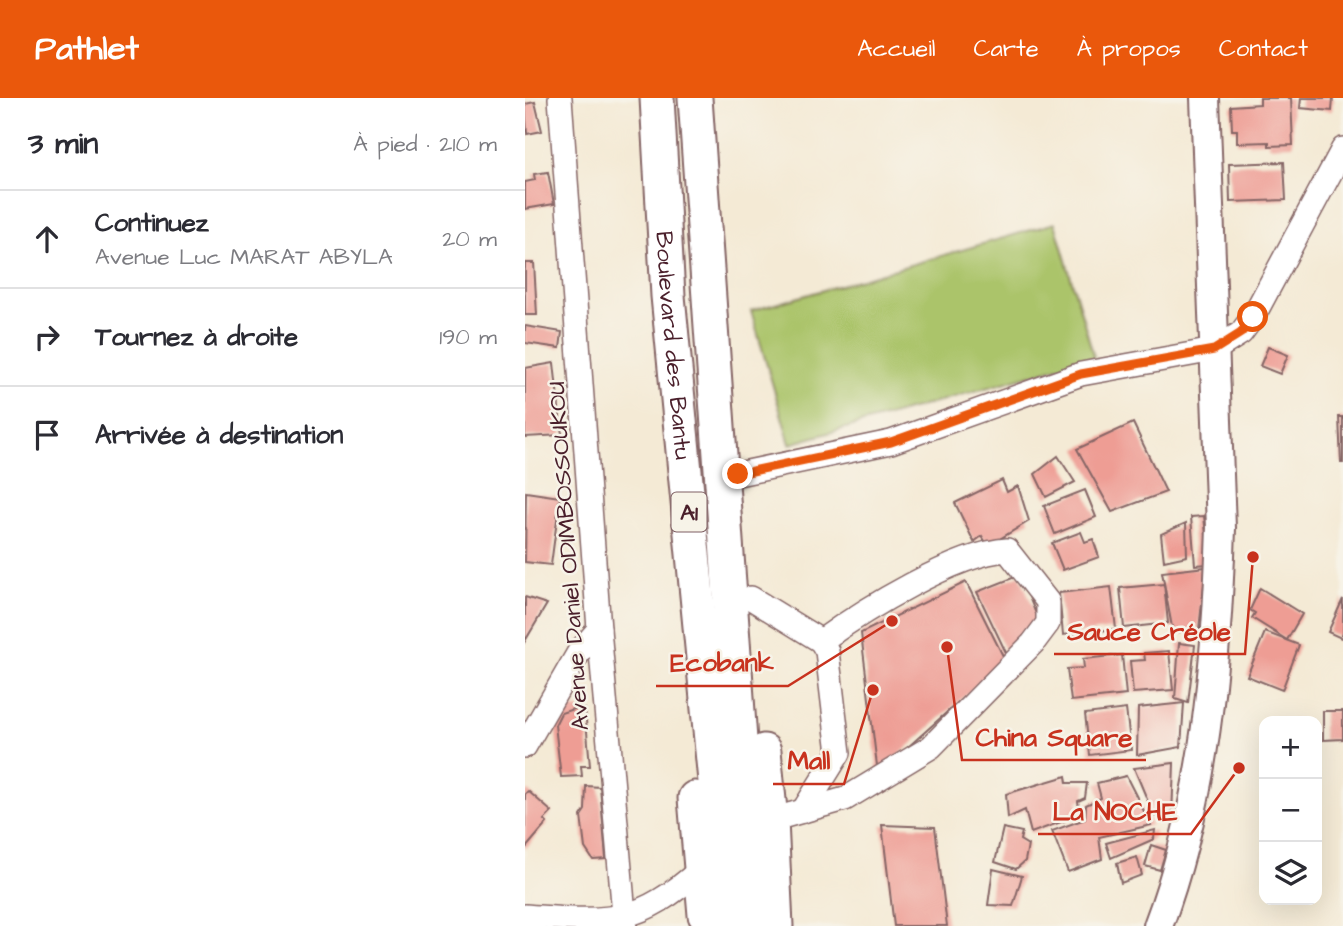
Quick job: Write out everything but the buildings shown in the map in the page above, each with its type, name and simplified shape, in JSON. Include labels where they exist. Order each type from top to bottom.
[{"type":"highway","name":"Boulevard des Bantu","points":[[657,98],[668,296],[729,926]]},
{"type":"highway","name":"Boulevard des Bantu","points":[[695,98],[753,926]]},
{"type":"highway","points":[[708,292],[722,350],[738,474],[771,820],[776,926]]},
{"type":"highway","points":[[668,296],[663,356],[706,926]]},
{"type":"main road","points":[[1158,926],[1175,880],[1201,754],[1213,655],[1221,528],[1206,98]]},
{"type":"street","name":"Avenue Daniel ODIMBOSSOUKOU","points":[[561,98],[599,629],[624,924]]},
{"type":"street","points":[[738,474],[891,442],[1081,374],[1214,350],[1241,333],[1253,317],[1343,149]]},
{"type":"street","points":[[771,820],[845,799],[932,747],[1033,643],[1048,623],[1048,602],[1007,550],[988,551],[967,558],[854,618],[821,641]]},
{"type":"street","points":[[751,598],[821,641],[827,651],[839,753],[803,811]]},
{"type":"street","points":[[525,746],[579,652],[599,629]]},
{"type":"street","points":[[525,916],[624,924],[653,912],[680,892],[701,869]]},
{"type":"green space","points":[[1055,223],[1094,357],[790,444],[751,311]]},
{"type":"place","name":"Sauce Créole","points":[[1253,557]]},
{"type":"place","name":"Ecobank","points":[[892,621]]},
{"type":"place","name":"China Square","points":[[947,647]]},
{"type":"place","name":"Mall","points":[[873,690]]},
{"type":"place","name":"La NOCHE","points":[[1239,768]]},
{"type":"route","points":[[738,474],[891,442],[1081,374],[1214,350],[1241,333],[1253,317]]}]
